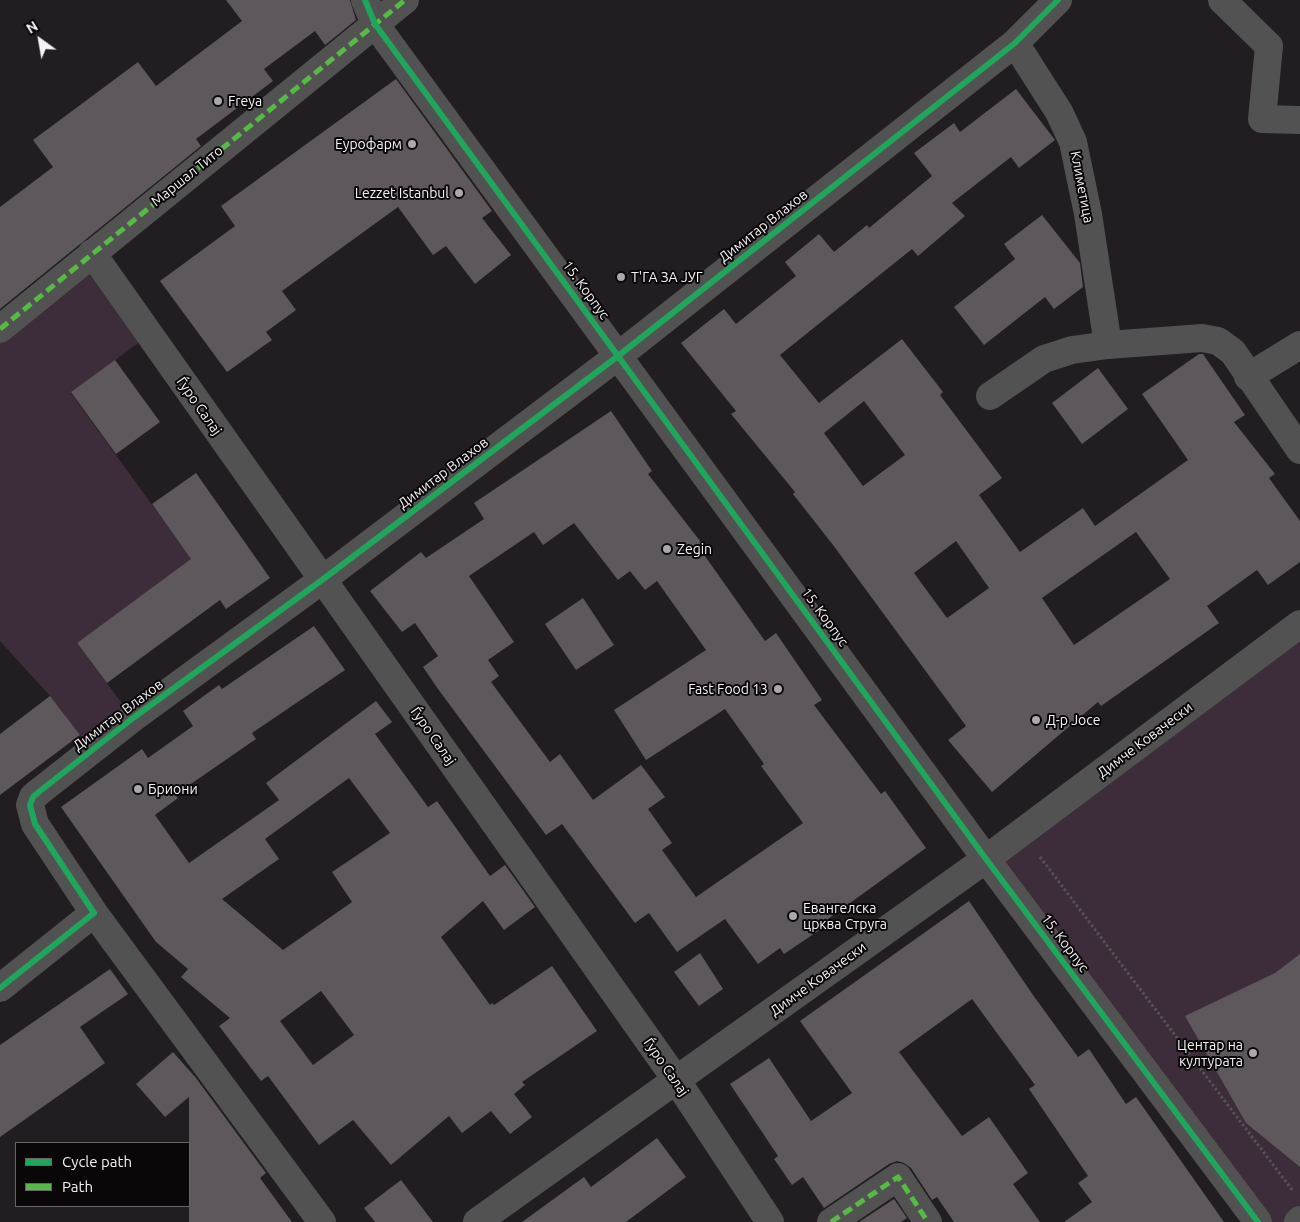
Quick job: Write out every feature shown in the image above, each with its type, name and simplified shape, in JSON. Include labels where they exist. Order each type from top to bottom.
[{"type":"street","name":"Маршал Тито","points":[[0,329],[92,253],[370,12],[405,0]]},
{"type":"street","name":"Димитар Влахов","points":[[94,913],[35,824],[30,805],[33,797],[119,729],[322,580],[618,356],[1015,43],[1058,0]]},
{"type":"street","points":[[1222,0],[1269,46],[1262,119],[1300,120]]},
{"type":"street","name":"15. Корпус","points":[[370,12],[618,356],[986,859],[1258,1222]]},
{"type":"street","name":"Климетица","points":[[1015,43],[1059,112],[1073,142],[1088,214],[1108,345]]},
{"type":"street","name":"Ѓуро Салај","points":[[92,253],[677,1081],[770,1222]]},
{"type":"street","points":[[990,396],[1044,359],[1072,350],[1108,345],[1202,338],[1218,341],[1233,352],[1248,377],[1300,450]]},
{"type":"street","points":[[1248,377],[1300,345]]},
{"type":"street","name":"Димче Ковачески","points":[[477,1222],[986,859],[1300,624]]},
{"type":"street","points":[[0,988],[94,913],[322,1222]]},
{"type":"street","points":[[831,1222],[898,1177],[928,1222]]},
{"type":"path","points":[[1021,833],[1294,1193]]},
{"type":"shaded area","points":[[92,253],[149,335],[71,393],[192,560],[77,643],[133,718],[91,750],[50,696],[0,641],[0,329]]},
{"type":"shaded area","points":[[1300,624],[1300,1222],[1258,1222],[986,859]]},
{"type":"building","points":[[226,0],[350,0],[356,20],[325,45],[315,31],[264,69],[273,81],[196,139],[201,146],[0,309],[0,207],[53,167],[33,140],[138,62],[156,86],[242,21]]},
{"type":"building","points":[[396,79],[492,211],[482,218],[511,255],[475,284],[446,246],[433,255],[398,207],[282,291],[296,310],[266,332],[272,340],[227,372],[160,281],[235,226],[221,206]]},
{"type":"building","points":[[1016,89],[1055,140],[1019,168],[1011,157],[952,203],[965,216],[918,256],[912,249],[780,355],[819,403],[902,339],[943,392],[940,395],[1002,478],[979,495],[1020,552],[1083,508],[1095,526],[1188,460],[1142,394],[1199,354],[1203,354],[1245,415],[1234,422],[1275,474],[1269,478],[1300,521],[1300,562],[1268,585],[1257,570],[1207,606],[1219,623],[1101,706],[1098,702],[992,792],[948,740],[966,726],[833,545],[793,494],[795,492],[731,414],[736,411],[681,343],[724,309],[736,324],[796,276],[785,262],[819,234],[834,252],[867,225],[869,228],[932,176],[914,153],[954,123],[960,132]],"holes":[[[864,401],[905,455],[863,486],[824,433]],[[1136,532],[1170,579],[1074,645],[1042,598]],[[956,541],[989,588],[947,618],[914,573]]]},
{"type":"building","points":[[1042,215],[1080,263],[1083,287],[1054,309],[1045,297],[984,345],[954,307],[1015,259],[1004,244]]},
{"type":"building","points":[[115,360],[160,422],[116,454],[71,392]]},
{"type":"building","points":[[1098,368],[1128,409],[1082,444],[1052,403]]},
{"type":"building","points":[[611,411],[652,471],[648,474],[704,546],[700,549],[765,641],[776,633],[822,700],[814,705],[881,794],[885,791],[926,848],[828,919],[830,923],[784,954],[780,948],[758,964],[725,919],[677,952],[649,913],[635,923],[562,824],[546,835],[438,689],[423,667],[438,656],[415,623],[402,632],[370,591],[421,552],[426,558],[484,519],[474,503]],"holes":[[[574,523],[618,580],[630,571],[645,590],[657,581],[706,650],[614,710],[646,760],[725,709],[764,764],[761,766],[803,823],[696,897],[662,850],[672,843],[648,809],[665,797],[641,765],[593,800],[560,754],[550,762],[491,682],[499,676],[488,660],[514,642],[469,576],[534,532],[543,545]]]},
{"type":"building","points":[[196,473],[270,578],[226,609],[220,600],[107,683],[77,643],[191,559],[152,504]]},
{"type":"building","points":[[583,598],[614,645],[576,670],[545,624]]},
{"type":"building","points":[[314,626],[345,670],[252,733],[256,739],[175,795],[178,798],[155,815],[189,863],[279,800],[266,783],[376,701],[392,722],[375,734],[428,807],[437,801],[490,876],[505,865],[535,907],[504,930],[483,901],[441,937],[490,1005],[492,1003],[494,1005],[552,966],[597,1031],[522,1082],[525,1085],[514,1094],[532,1117],[510,1134],[491,1111],[462,1133],[449,1116],[391,1165],[353,1120],[319,1145],[268,1076],[261,1081],[219,1026],[230,1018],[181,977],[188,969],[156,942],[61,807],[142,749],[148,758],[193,726],[183,711],[219,685],[222,689]],"holes":[[[349,778],[390,833],[332,872],[352,902],[283,950],[222,899],[279,859],[265,839]],[[321,991],[354,1035],[313,1065],[280,1021]]]},
{"type":"building","points":[[50,696],[80,735],[0,795],[0,734]]},
{"type":"building","points":[[969,901],[1078,1057],[1089,1049],[1126,1104],[1136,1097],[1224,1222],[1064,1222],[1092,1202],[1078,1183],[1088,1176],[1029,1089],[1035,1085],[972,999],[899,1052],[962,1136],[989,1117],[1028,1173],[1013,1184],[1040,1222],[954,1222],[937,1197],[932,1200],[911,1168],[897,1161],[889,1164],[824,1208],[803,1177],[792,1185],[774,1159],[778,1156],[730,1084],[769,1058],[811,1121],[852,1093],[800,1021]]},
{"type":"building","points":[[700,953],[723,989],[699,1006],[674,972]]},
{"type":"building","name":"Центар на културата","points":[[1300,954],[1300,1167],[1246,1123],[1185,1016],[1275,973]]},
{"type":"building","points":[[110,969],[128,994],[80,1027],[105,1063],[0,1137],[0,1045]]},
{"type":"building","points":[[173,1052],[196,1078],[266,1173],[260,1178],[292,1222],[189,1222],[189,1097],[165,1117],[136,1084]]},
{"type":"building","points":[[657,1138],[686,1177],[626,1222],[522,1222],[584,1177],[591,1187]]},
{"type":"building","points":[[401,1180],[433,1222],[375,1222],[364,1208]]},
{"type":"building","points":[[894,1199],[907,1218],[901,1222],[859,1222]]},
{"type":"marked path","points":[[0,329],[405,0]]},
{"type":"marked path","points":[[831,1222],[898,1177],[928,1222]]},
{"type":"cycle path","points":[[365,0],[375,24],[986,859],[1258,1222]]},
{"type":"cycle path","points":[[0,988],[94,913],[35,824],[30,805],[33,797],[133,718],[322,580],[618,356],[1015,43],[1058,0]]},
{"type":"place","name":"Freya","points":[[218,101]]},
{"type":"place","name":"Еурофарм","points":[[412,144]]},
{"type":"place","name":"Lezzet Istanbul","points":[[459,193]]},
{"type":"place","name":"Т'ГА ЗА ЈУГ","points":[[621,277]]},
{"type":"place","name":"Zegin","points":[[667,549]]},
{"type":"place","name":"Fast Food 13","points":[[778,689]]},
{"type":"place","name":"Д-р Јосе","points":[[1036,720]]},
{"type":"place","name":"Бриони","points":[[138,789]]},
{"type":"place","name":"Евангелска црква Струга","points":[[793,916]]},
{"type":"place","name":"Центар на културата","points":[[1253,1053]]}]
